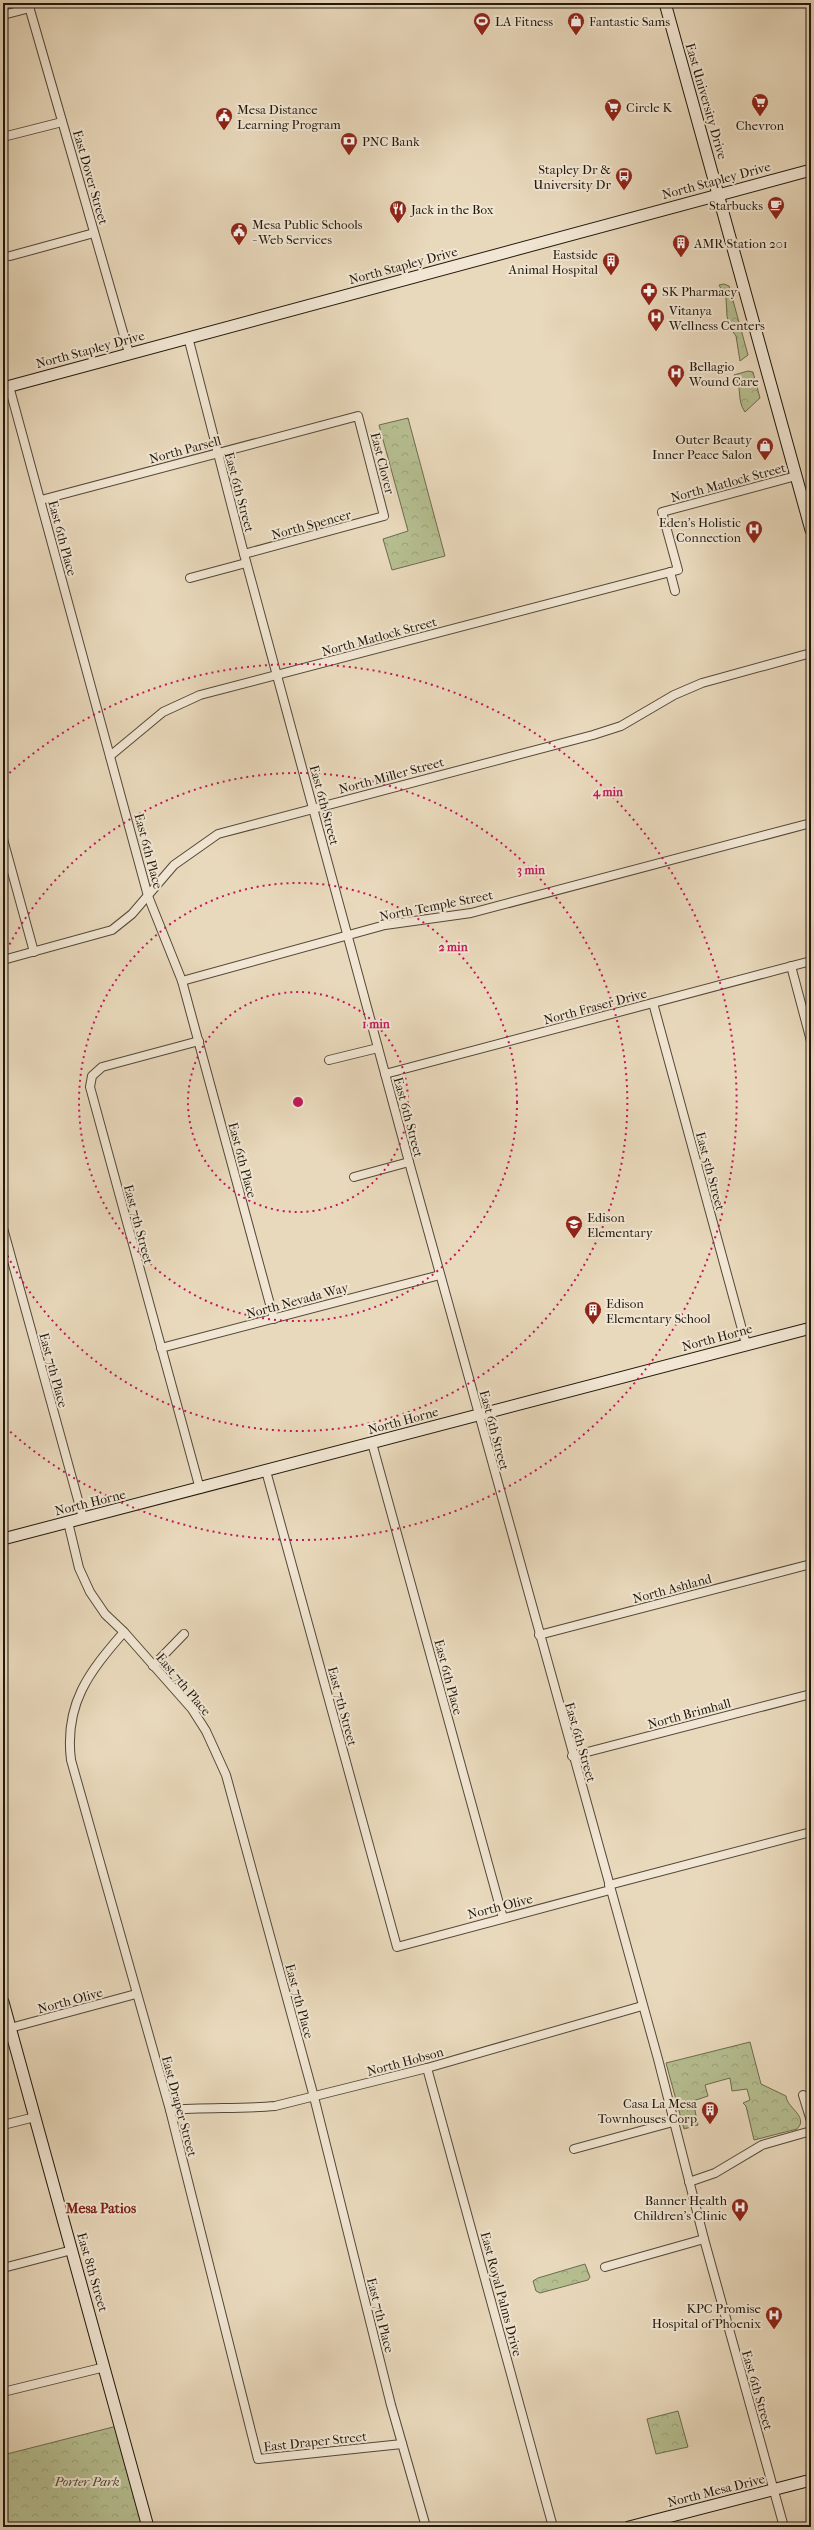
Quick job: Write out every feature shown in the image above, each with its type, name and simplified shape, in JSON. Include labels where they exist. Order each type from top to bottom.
[{"type":"main road","name":"East University Drive","points":[[665,3],[811,530]]},
{"type":"main road","name":"North Stapley Drive","points":[[6,387],[811,170]]},
{"type":"main road","name":"North Horne","points":[[3,1539],[811,1328]]},
{"type":"main road","name":"East 8th Street","points":[[3,2002],[148,2527]]},
{"type":"main road","name":"North Mesa Drive","points":[[629,2527],[811,2480]]},
{"type":"street","name":"East Dover Street","points":[[3,15],[29,5],[129,353]]},
{"type":"street","points":[[3,137],[62,122]]},
{"type":"street","points":[[10,256],[94,233]]},
{"type":"street","name":"East 6th Street","points":[[188,338],[246,563],[385,1074],[572,1756],[610,1888],[704,2239],[784,2527]]},
{"type":"street","name":"East 6th Place","points":[[6,387],[41,500],[148,896],[182,981],[274,1319]]},
{"type":"street","name":"North Parsell","points":[[41,500],[358,416]]},
{"type":"street","name":"East Clover","points":[[358,416],[384,516]]},
{"type":"street","name":"North Matlock Street","points":[[110,756],[163,712],[181,702],[277,674],[678,570],[662,512],[796,476]]},
{"type":"street","name":"North Spencer","points":[[244,554],[384,516]]},
{"type":"street","points":[[190,578],[246,563]]},
{"type":"street","points":[[670,572],[675,591]]},
{"type":"street","name":"North Miller Street","points":[[3,960],[112,930],[132,914],[174,865],[218,834],[621,726],[674,695],[702,683],[811,653]]},
{"type":"street","name":"North Temple Street","points":[[182,981],[385,925],[471,913],[811,823]]},
{"type":"street","points":[[3,839],[34,952]]},
{"type":"street","name":"North Fraser Drive","points":[[385,1074],[811,961]]},
{"type":"street","points":[[791,966],[811,1042]]},
{"type":"street","name":"East 5th Street","points":[[653,1003],[746,1344]]},
{"type":"street","name":"East 7th Street","points":[[199,1041],[102,1067],[94,1072],[90,1081],[91,1092],[160,1348],[200,1488]]},
{"type":"street","points":[[330,1060],[378,1048]]},
{"type":"street","points":[[354,1177],[409,1162]]},
{"type":"street","name":"East 7th Place","points":[[3,1228],[83,1518]]},
{"type":"street","name":"North Nevada Way","points":[[160,1348],[440,1275]]},
{"type":"street","name":"East 6th Place","points":[[372,1443],[503,1918]]},
{"type":"street","name":"East 7th Street","points":[[266,1471],[397,1947]]},
{"type":"street","name":"East 7th Place","points":[[68,1522],[79,1568],[90,1592],[105,1614],[124,1632],[192,1709],[206,1731],[226,1775],[314,2097],[402,2444],[426,2527]]},
{"type":"street","name":"North Ashland","points":[[539,1635],[811,1564]]},
{"type":"street","name":"East Draper Street","points":[[124,1632],[95,1666],[84,1683],[71,1721],[69,1739],[75,1778],[170,2110],[258,2459],[402,2444]]},
{"type":"street","points":[[153,1666],[184,1634]]},
{"type":"street","name":"North Brimhall","points":[[572,1756],[811,1694]]},
{"type":"street","name":"North Olive","points":[[397,1947],[811,1832]]},
{"type":"street","name":"North Olive","points":[[10,2028],[136,1994]]},
{"type":"street","name":"North Hobson","points":[[170,2110],[217,2106],[275,2106],[427,2068],[642,2006]]},
{"type":"street","name":"East Royal Palms Drive","points":[[427,2068],[553,2527]]},
{"type":"street","points":[[803,2095],[811,2121]]},
{"type":"street","points":[[3,2125],[35,2117]]},
{"type":"street","points":[[574,2149],[673,2122]]},
{"type":"street","points":[[689,2182],[715,2173],[762,2145],[811,2131]]},
{"type":"street","points":[[605,2267],[704,2239]]},
{"type":"street","points":[[3,2268],[72,2250]]},
{"type":"street","points":[[3,2392],[105,2367]]},
{"type":"green space","points":[[724,284],[729,286],[748,355],[740,361],[736,336],[730,328],[727,316],[726,298],[719,285]]},
{"type":"green space","points":[[748,371],[753,372],[760,398],[745,412],[741,403],[737,379],[734,375]]},
{"type":"green space","points":[[408,418],[445,556],[392,570],[383,539],[408,531],[379,425]]},
{"type":"green space","points":[[750,2042],[761,2084],[786,2096],[789,2104],[800,2117],[800,2125],[797,2129],[754,2140],[746,2106],[743,2103],[750,2100],[747,2089],[732,2091],[730,2078],[705,2085],[708,2096],[693,2101],[698,2125],[684,2129],[666,2063]]},
{"type":"green space","points":[[585,2264],[590,2277],[588,2280],[540,2293],[536,2291],[533,2281],[538,2278]]},
{"type":"green space","points":[[678,2411],[688,2447],[656,2454],[647,2419]]},
{"type":"green space","name":"Porter Park","points":[[121,2425],[148,2527],[3,2527],[3,2455]]},
{"type":"place","name":"LA Fitness","points":[[482,36]]},
{"type":"place","name":"Fantastic Sams","points":[[576,36]]},
{"type":"place","name":"Chevron","points":[[760,117]]},
{"type":"place","name":"Circle K","points":[[613,122]]},
{"type":"place","name":"Mesa Distance Learning Program","points":[[224,131]]},
{"type":"place","name":"PNC Bank","points":[[349,156]]},
{"type":"place","name":"Stapley Dr & University Dr","points":[[624,191]]},
{"type":"place","name":"Starbucks","points":[[776,220]]},
{"type":"place","name":"Jack in the Box","points":[[398,224]]},
{"type":"place","name":"Mesa Public Schools - Web Services","points":[[239,246]]},
{"type":"place","name":"AMR Station 201","points":[[681,258]]},
{"type":"place","name":"Eastside Animal Hospital","points":[[611,276]]},
{"type":"place","name":"SK Pharmacy","points":[[649,306]]},
{"type":"place","name":"Vitanya Wellness Centers","points":[[656,332]]},
{"type":"place","name":"Bellagio Wound Care","points":[[676,388]]},
{"type":"place","name":"Outer Beauty Inner Peace Salon","points":[[765,461]]},
{"type":"place","name":"Eden's Holistic Connection","points":[[754,544]]},
{"type":"place","name":"Edison Elementary","points":[[574,1239]]},
{"type":"place","name":"Edison Elementary School","points":[[593,1325]]},
{"type":"place","name":"Casa La Mesa Townhouses Corp","points":[[710,2125]]},
{"type":"place","name":"Banner Health Children's Clinic","points":[[740,2222]]},
{"type":"place","name":"KPC Promise Hospital of Phoenix","points":[[774,2330]]},
{"type":"district","name":"Mesa Patios","points":[[101,2208]]}]
